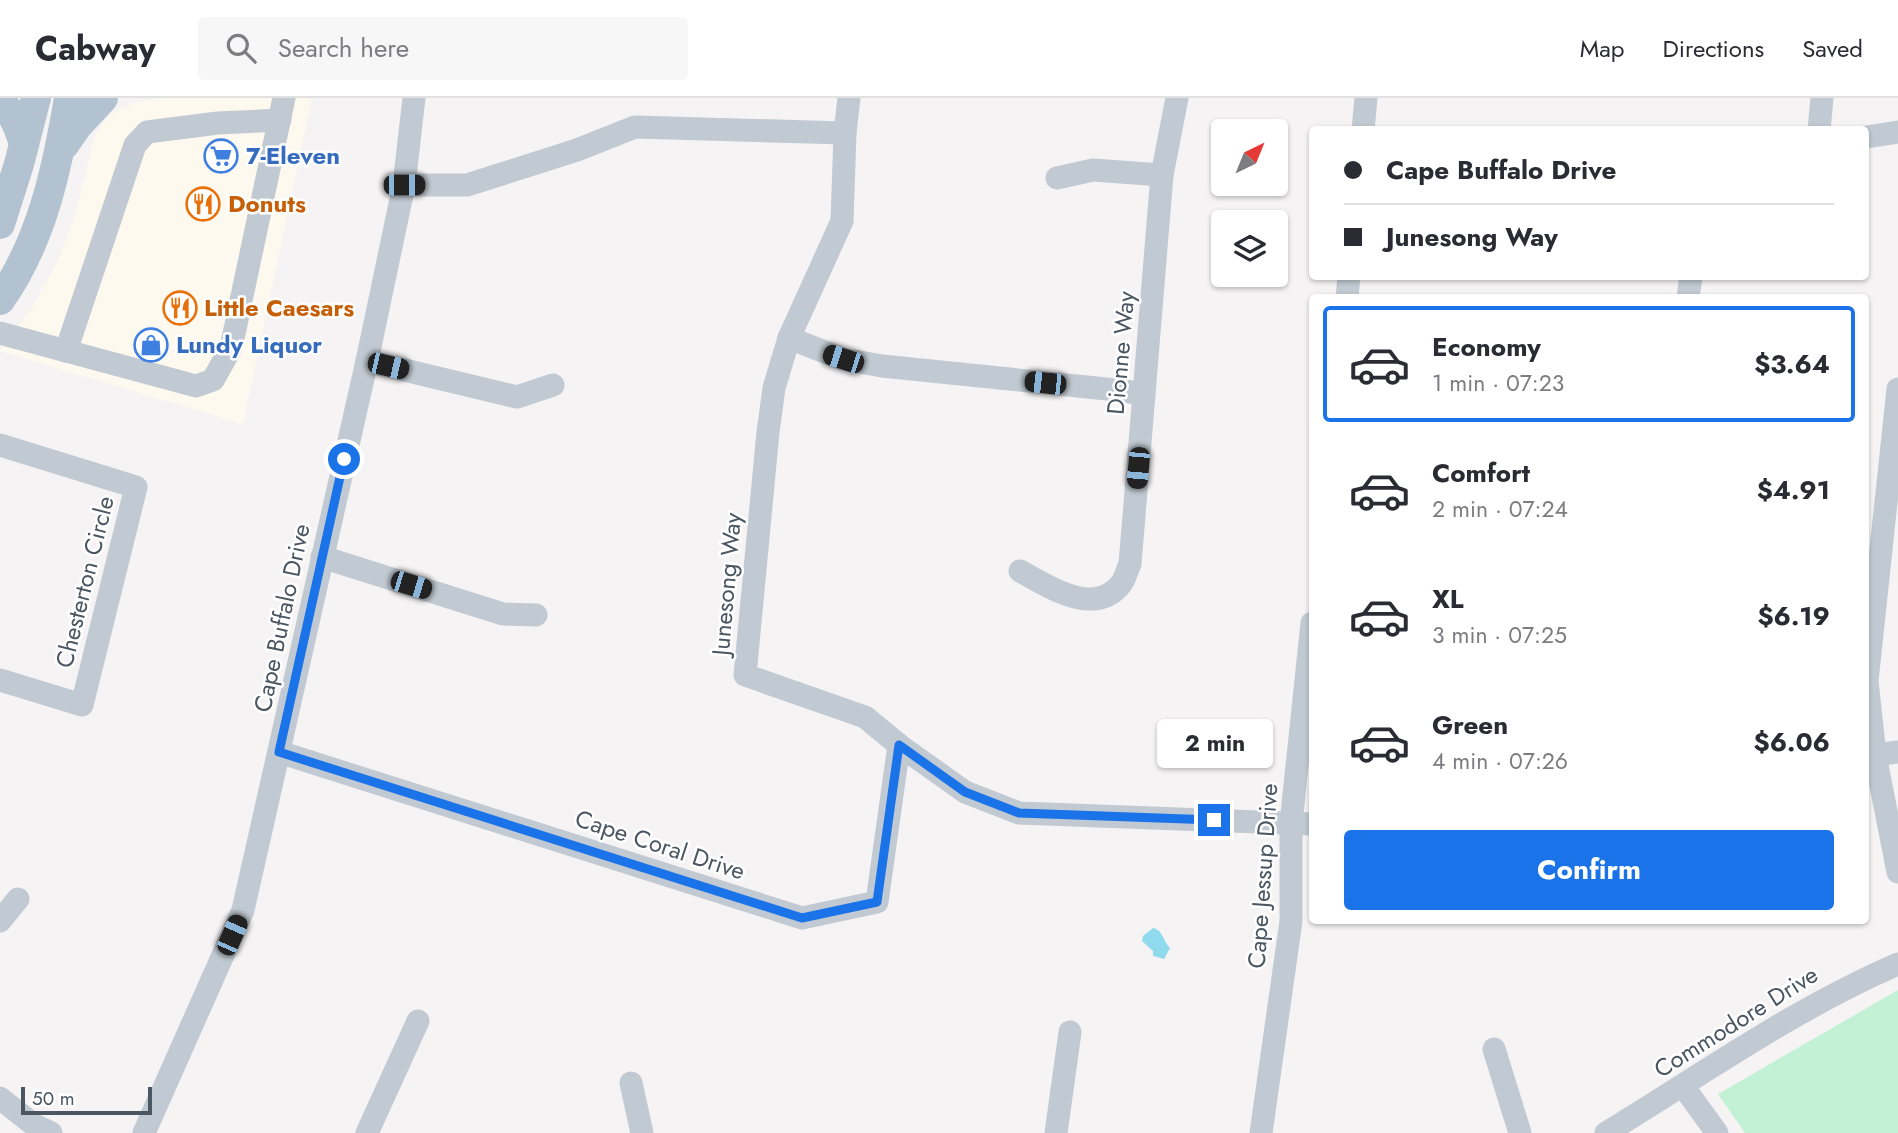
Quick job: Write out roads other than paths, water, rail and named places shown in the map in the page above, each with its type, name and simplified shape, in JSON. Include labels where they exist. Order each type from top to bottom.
[{"type":"main road","points":[[0,223],[36,98]]},
{"type":"main road","points":[[0,300],[18,275],[40,221],[58,154],[69,98]]},
{"type":"main road","points":[[58,154],[78,125],[103,98]]},
{"type":"main road","points":[[0,103],[6,107],[18,126],[24,144]]},
{"type":"street","name":"Cape Buffalo Drive","points":[[144,1133],[243,910],[367,361],[404,185],[415,98]]},
{"type":"street","name":"Junesong Way","points":[[849,98],[842,221],[789,338],[774,388],[745,675],[865,718],[965,792],[1019,813],[1302,823]]},
{"type":"street","name":"Dionne Way","points":[[1020,571],[1073,597],[1093,599],[1110,594],[1122,583],[1130,564],[1162,174],[1177,98]]},
{"type":"street","points":[[1363,126],[1366,98]]},
{"type":"street","points":[[1819,126],[1822,98]]},
{"type":"street","points":[[0,333],[66,351],[196,386],[214,380],[231,348],[282,109],[218,123],[146,132],[135,145],[66,351]]},
{"type":"street","points":[[404,185],[467,185],[577,150],[635,127],[845,133]]},
{"type":"street","points":[[1869,137],[1898,132]]},
{"type":"street","points":[[1057,178],[1093,170],[1162,174]]},
{"type":"street","points":[[789,338],[843,359],[882,366],[1144,395]]},
{"type":"street","points":[[367,361],[517,397],[553,384]]},
{"type":"street","points":[[1869,668],[1889,542],[1898,389]]},
{"type":"street","name":"Chesterton Circle","points":[[0,445],[136,487],[82,705],[0,680]]},
{"type":"street","points":[[322,557],[503,614],[536,615]]},
{"type":"street","name":"Cape Jessup Drive","points":[[1261,1133],[1302,823],[1309,683]]},
{"type":"street","points":[[1869,688],[1887,754],[1898,872]]},
{"type":"street","name":"Cape Coral Drive","points":[[279,752],[802,918],[877,902],[899,745]]},
{"type":"street","points":[[0,921],[18,899]]},
{"type":"street","name":"Commodore Drive","points":[[1606,1133],[1781,1023],[1845,987],[1898,964]]},
{"type":"street","points":[[367,1133],[418,1021]]},
{"type":"street","points":[[1056,1133],[1070,1032]]},
{"type":"street","points":[[1494,1049],[1520,1133]]},
{"type":"street","points":[[631,1083],[642,1133]]},
{"type":"street","points":[[1683,1086],[1717,1133]]},
{"type":"street","points":[[0,1098],[34,1125],[51,1133]]},
{"type":"water","points":[[1153,928],[1161,933],[1170,948],[1164,959],[1153,956],[1153,951],[1142,941],[1143,936]]},
{"type":"place","name":"7-Eleven","points":[[221,156]]},
{"type":"place","name":"Donuts","points":[[203,204]]},
{"type":"place","name":"Little Caesars","points":[[180,308]]},
{"type":"place","name":"Lundy Liquor","points":[[151,345]]}]
